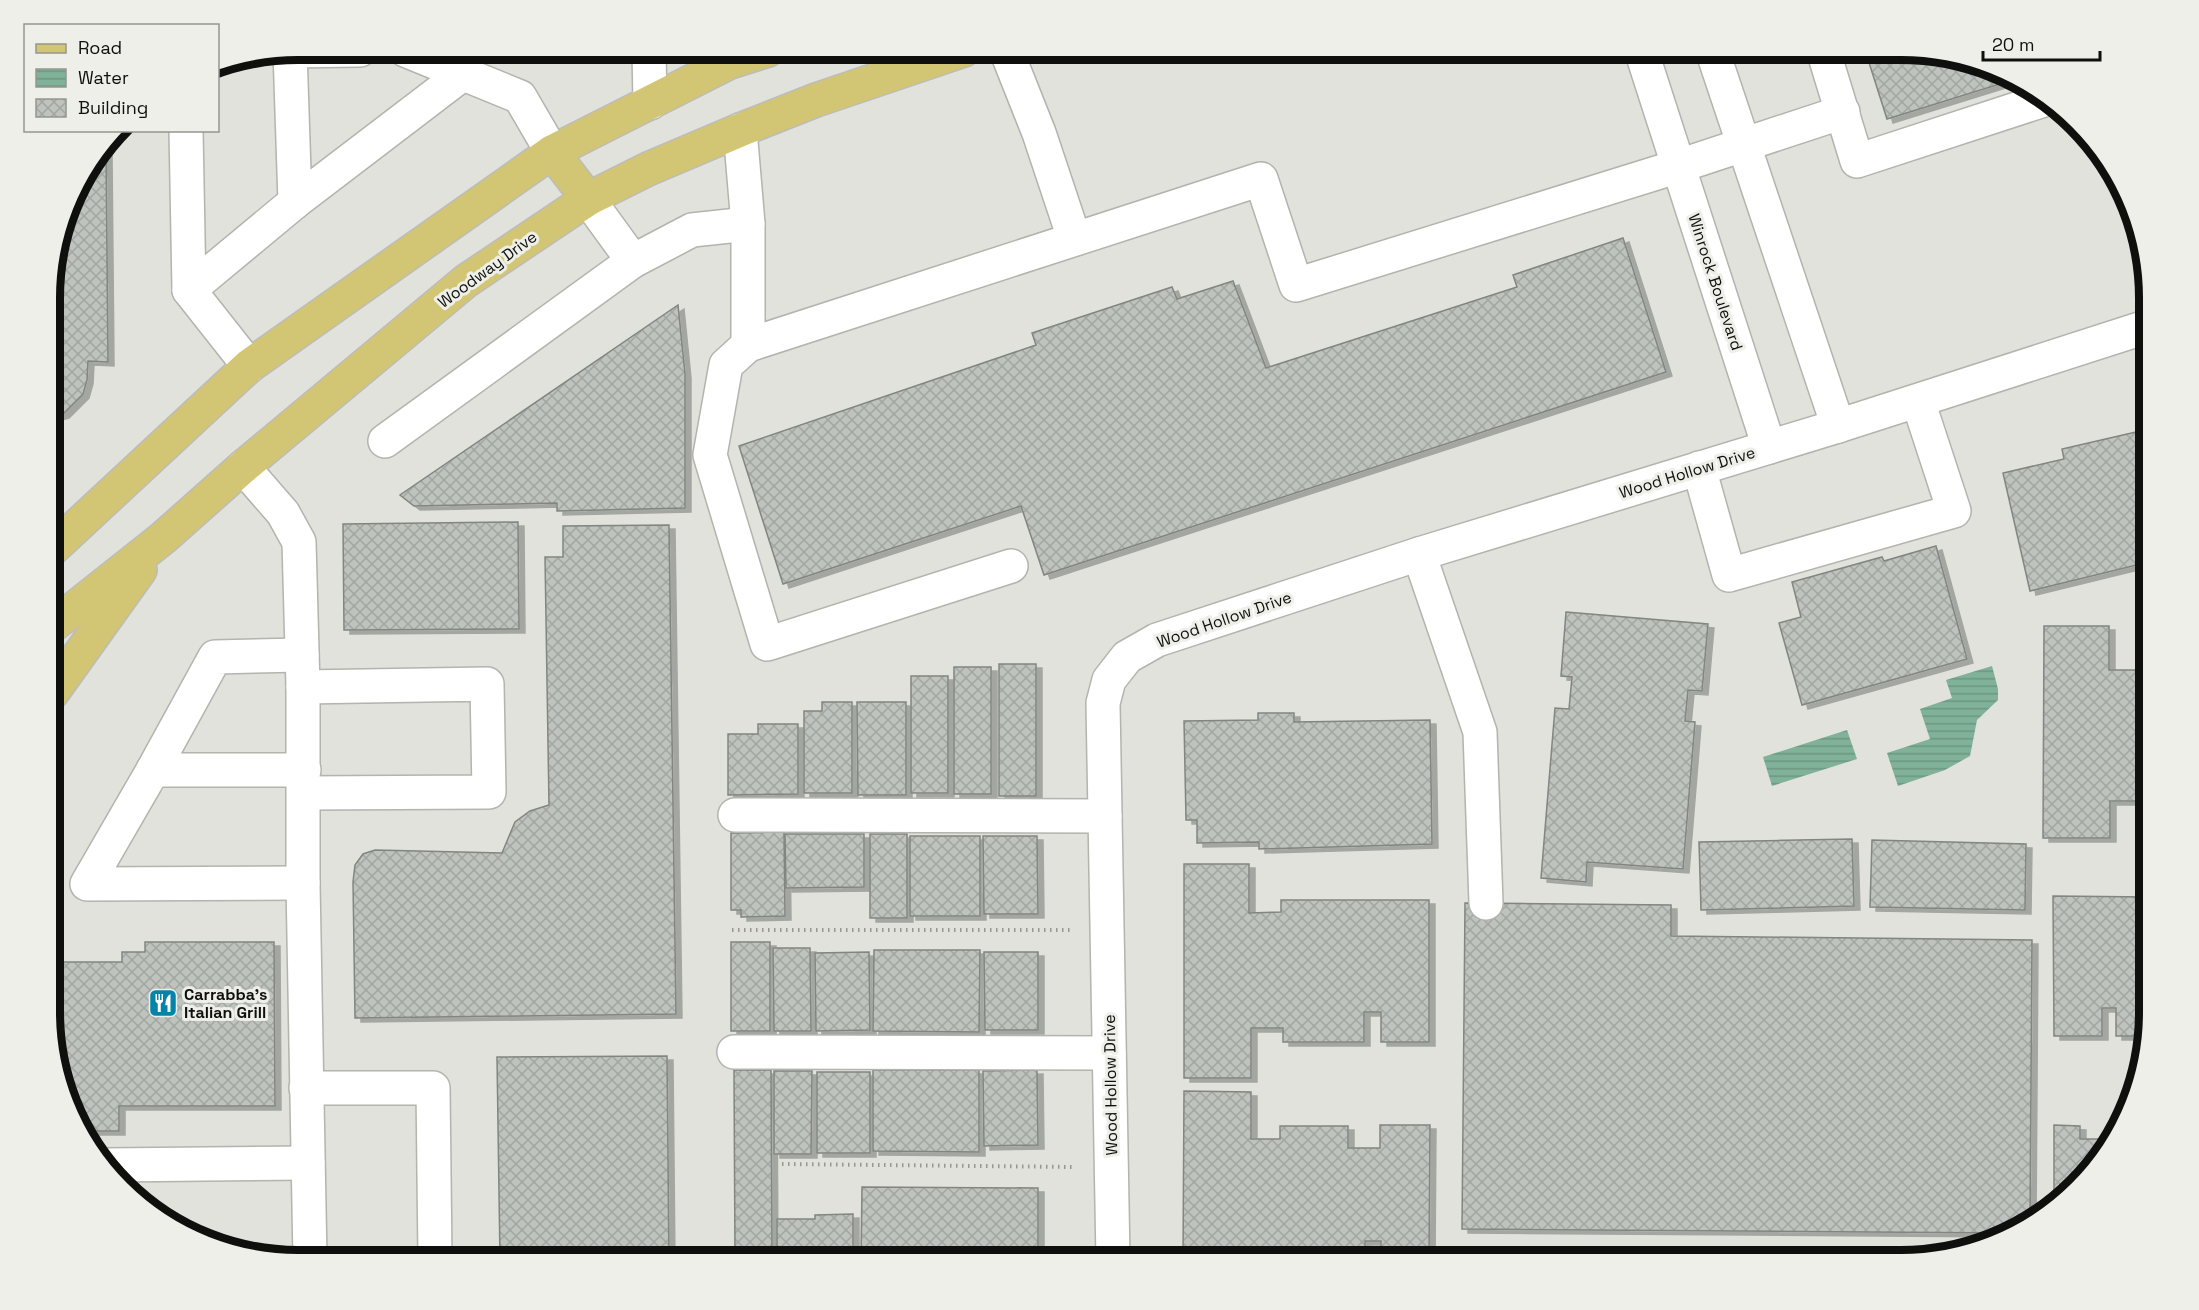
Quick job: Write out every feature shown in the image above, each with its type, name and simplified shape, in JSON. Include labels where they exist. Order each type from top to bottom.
[{"type":"main road","points":[[60,542],[249,366],[552,152],[736,60]]},
{"type":"main road","name":"Woodway Drive","points":[[60,620],[163,538],[243,467],[466,281],[588,200],[648,169],[740,130],[816,100],[934,60]]},
{"type":"main road","points":[[552,152],[588,200]]},
{"type":"main road","points":[[60,682],[163,538]]},
{"type":"street","points":[[290,60],[296,202]]},
{"type":"street","points":[[432,60],[520,97],[552,152]]},
{"type":"street","points":[[649,60],[650,103]]},
{"type":"street","points":[[1010,60],[1039,133],[1074,238]]},
{"type":"street","name":"Winrock Boulevard","points":[[1644,60],[1769,447]]},
{"type":"street","points":[[1715,60],[1838,426]]},
{"type":"street","points":[[1826,60],[1857,161],[2037,102]]},
{"type":"street","points":[[189,290],[296,202],[464,72]]},
{"type":"street","points":[[1011,566],[767,644],[710,455],[726,365],[748,345],[1261,179],[1296,285],[1679,166],[1843,112]]},
{"type":"street","points":[[740,130],[748,224],[748,345]]},
{"type":"street","points":[[186,132],[189,290],[249,366]]},
{"type":"street","points":[[588,200],[633,261]]},
{"type":"street","points":[[386,441],[633,261],[692,230],[748,224]]},
{"type":"street","points":[[1769,447],[2139,329]]},
{"type":"street","points":[[1699,468],[1729,575],[1954,511],[1918,401]]},
{"type":"street","name":"Wood Hollow Drive","points":[[1113,1250],[1103,703],[1109,680],[1127,657],[1157,640],[1419,554],[1769,447]]},
{"type":"street","points":[[243,467],[282,513],[299,542],[310,1250]]},
{"type":"street","points":[[1419,554],[1480,732],[1486,903]]},
{"type":"street","points":[[302,655],[215,657],[87,884],[303,883]]},
{"type":"street","points":[[153,770],[489,792],[487,684],[303,687]]},
{"type":"street","points":[[735,815],[1105,816]]},
{"type":"street","points":[[734,1052],[1109,1053]]},
{"type":"street","points":[[306,1088],[433,1088],[435,1250]]},
{"type":"street","points":[[116,1165],[308,1162]]},
{"type":"path","points":[[732,930],[1107,930]]},
{"type":"path","points":[[782,1164],[1112,1167]]},
{"type":"water","points":[[1992,666],[1998,689],[1998,700],[1977,720],[1970,756],[1945,770],[1898,786],[1887,753],[1930,739],[1920,709],[1952,698],[1946,680]]},
{"type":"water","points":[[1847,730],[1857,759],[1772,786],[1763,757]]},
{"type":"building","points":[[1868,60],[1932,62],[1963,68],[2002,83],[1887,119]]},
{"type":"building","points":[[106,157],[108,362],[88,361],[87,380],[83,394],[60,415],[62,267],[68,236],[78,207]]},
{"type":"building","points":[[1623,238],[1666,372],[1044,575],[1021,506],[783,584],[739,446],[1036,345],[1032,333],[1172,287],[1177,299],[1233,281],[1266,368],[1517,287],[1513,275]]},
{"type":"building","points":[[678,305],[685,374],[685,508],[557,511],[557,503],[414,506],[400,495]]},
{"type":"building","points":[[2139,431],[2139,564],[2030,591],[2003,473],[2064,459],[2062,449]]},
{"type":"building","points":[[518,522],[519,629],[344,630],[343,524]]},
{"type":"building","points":[[669,525],[676,1014],[355,1018],[353,882],[355,865],[363,854],[375,850],[502,853],[515,822],[530,811],[549,805],[545,557],[563,557],[563,526]]},
{"type":"building","points":[[1936,546],[1967,659],[1802,705],[1779,623],[1801,617],[1792,582],[1882,557],[1884,561]]},
{"type":"building","points":[[1566,612],[1708,624],[1702,691],[1688,690],[1685,721],[1695,722],[1683,869],[1587,862],[1586,882],[1541,878],[1555,708],[1569,709],[1572,677],[1561,676]]},
{"type":"building","points":[[2044,626],[2109,626],[2109,670],[2139,670],[2139,801],[2110,801],[2110,838],[2043,838]]},
{"type":"building","points":[[999,664],[1036,664],[1036,796],[999,796]]},
{"type":"building","points":[[954,667],[991,667],[991,794],[954,794]]},
{"type":"building","points":[[911,676],[948,676],[948,793],[911,793]]},
{"type":"building","points":[[822,702],[852,702],[852,793],[804,793],[804,711],[822,711]]},
{"type":"building","points":[[857,702],[906,702],[906,795],[858,795]]},
{"type":"building","points":[[1258,713],[1294,713],[1294,722],[1430,720],[1432,844],[1259,849],[1259,842],[1197,843],[1197,820],[1186,820],[1184,721],[1258,720]]},
{"type":"building","points":[[758,724],[798,724],[798,794],[728,795],[728,734],[758,734]]},
{"type":"building","points":[[784,832],[785,916],[741,917],[741,910],[731,910],[731,833]]},
{"type":"building","points":[[785,834],[864,834],[864,887],[786,888]]},
{"type":"building","points":[[870,834],[907,834],[907,918],[870,918]]},
{"type":"building","points":[[910,836],[980,836],[980,916],[910,916]]},
{"type":"building","points":[[983,836],[1037,836],[1038,914],[984,914]]},
{"type":"building","points":[[1852,839],[1854,906],[1701,910],[1699,842]]},
{"type":"building","points":[[1872,840],[2026,844],[2025,910],[1870,907]]},
{"type":"building","points":[[1184,864],[1249,864],[1249,913],[1281,912],[1281,900],[1429,900],[1429,1042],[1381,1042],[1381,1012],[1364,1012],[1364,1042],[1283,1042],[1283,1028],[1251,1028],[1251,1078],[1184,1078]]},
{"type":"building","points":[[2053,896],[2139,897],[2137,1036],[2116,1036],[2116,1008],[2102,1008],[2102,1036],[2054,1036]]},
{"type":"building","points":[[1465,903],[1671,905],[1671,936],[2032,940],[2030,1212],[2020,1218],[1990,1233],[1462,1229]]},
{"type":"building","name":"Carrabba's Italian Grill","points":[[145,942],[274,942],[275,1106],[119,1106],[119,1131],[92,1131],[73,1089],[62,1043],[60,962],[122,962],[122,952],[145,952]]},
{"type":"building","points":[[731,942],[770,942],[770,1031],[731,1031]]},
{"type":"building","points":[[773,948],[810,948],[811,1031],[774,1031]]},
{"type":"building","points":[[874,950],[980,950],[979,1032],[873,1031]]},
{"type":"building","points":[[869,952],[870,1030],[816,1031],[815,953]]},
{"type":"building","points":[[984,952],[1038,952],[1038,1030],[985,1030]]},
{"type":"building","points":[[667,1056],[669,1250],[500,1250],[497,1057]]},
{"type":"building","points":[[734,1070],[771,1070],[772,1250],[735,1250]]},
{"type":"building","points":[[873,1070],[979,1070],[979,1152],[873,1151]]},
{"type":"building","points":[[1037,1070],[1038,1145],[984,1146],[983,1071]]},
{"type":"building","points":[[774,1071],[812,1071],[811,1154],[774,1154]]},
{"type":"building","points":[[817,1072],[870,1072],[870,1153],[817,1153]]},
{"type":"building","points":[[1184,1091],[1251,1092],[1251,1139],[1280,1139],[1280,1126],[1348,1126],[1348,1148],[1380,1148],[1380,1125],[1430,1125],[1429,1250],[1381,1250],[1381,1241],[1365,1241],[1365,1250],[1183,1250]]},
{"type":"building","points":[[2054,1125],[2080,1126],[2080,1139],[2102,1139],[2080,1169],[2054,1194]]},
{"type":"building","points":[[862,1187],[1038,1188],[1038,1250],[861,1250]]},
{"type":"building","points":[[853,1214],[853,1250],[777,1250],[777,1219],[815,1219],[815,1215]]},
{"type":"place","name":"Carrabba's Italian Grill","points":[[163,1003]]}]
